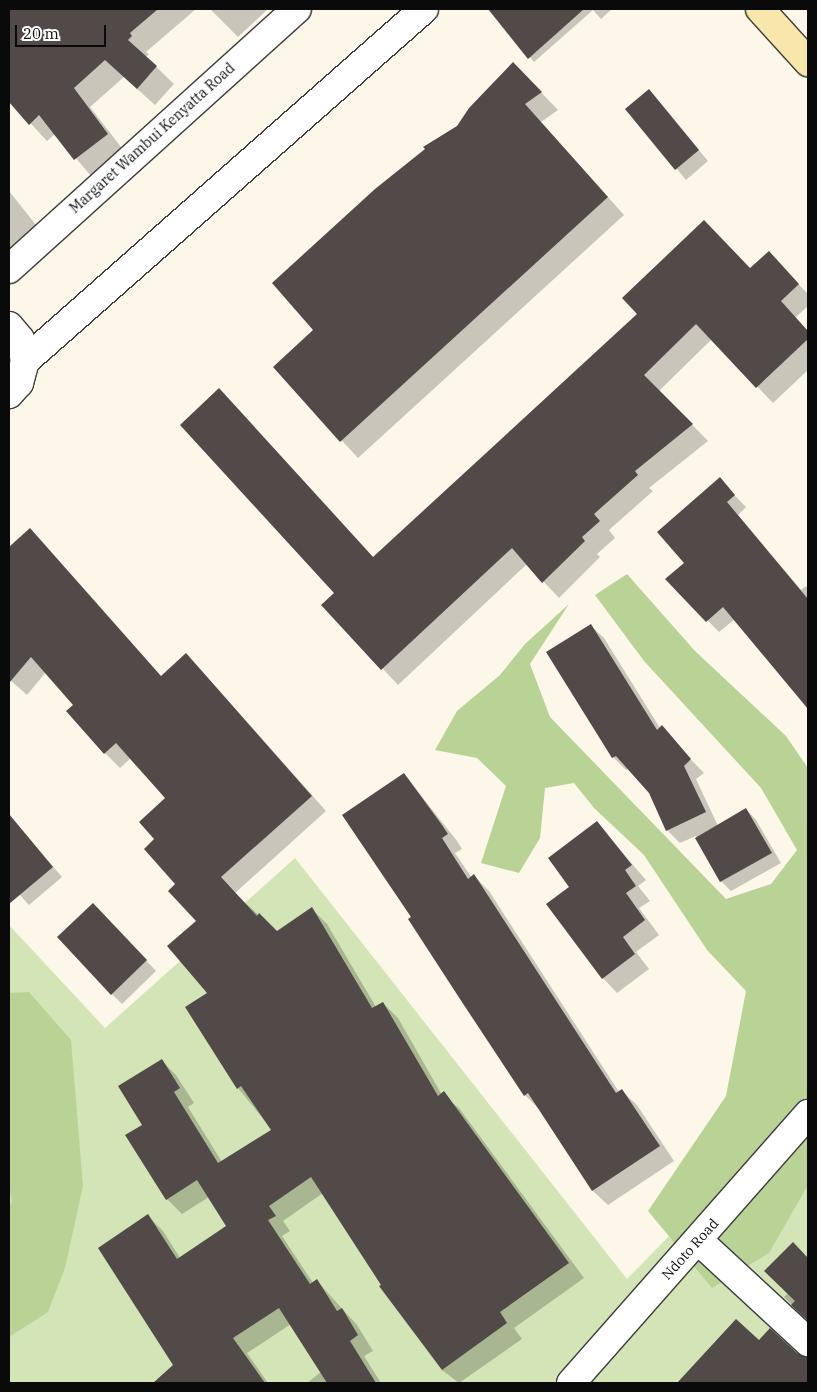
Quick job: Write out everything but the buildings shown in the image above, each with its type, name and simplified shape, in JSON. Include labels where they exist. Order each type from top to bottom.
[{"type":"main road","points":[[760,9],[808,62]]},
{"type":"street","name":"Margaret Wambui Kenyatta Road","points":[[9,268],[297,9]]},
{"type":"street","points":[[25,361],[424,9]]},
{"type":"street","points":[[9,326],[20,339],[25,361],[19,382],[9,394]]},
{"type":"street","name":"Ndoto Road","points":[[572,1383],[700,1241],[808,1114]]},
{"type":"street","points":[[700,1241],[808,1342]]},
{"type":"green space","points":[[627,574],[695,651],[786,736],[808,768],[808,1185],[769,1253],[712,1288],[648,1211],[726,1096],[746,991],[707,950],[644,855],[594,808],[574,783],[545,788],[540,838],[519,873],[481,863],[506,786],[477,758],[435,750],[457,711],[500,675],[525,644],[569,604],[530,664],[550,717],[726,899],[771,884],[797,850],[761,788],[644,661],[595,595]]},
{"type":"green space","points":[[295,858],[627,1279],[808,1094],[808,1383],[9,1383],[9,925],[105,1028]]},
{"type":"green space","points":[[29,992],[71,1040],[83,1186],[65,1268],[48,1312],[9,1337],[9,1209],[12,1201],[9,1186],[9,993]]}]
